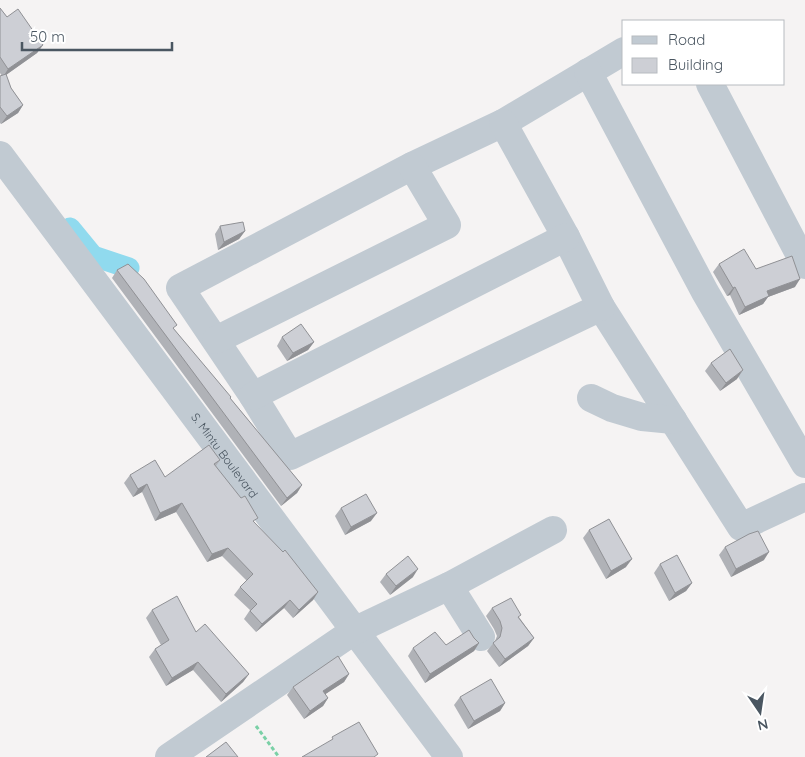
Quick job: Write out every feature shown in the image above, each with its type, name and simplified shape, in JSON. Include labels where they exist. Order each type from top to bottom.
[{"type":"street","points":[[601,307],[290,456],[253,396],[180,288],[412,166],[503,123],[622,52]]},
{"type":"street","points":[[588,72],[705,292],[805,464]]},
{"type":"street","points":[[711,85],[805,265]]},
{"type":"street","points":[[503,123],[566,237],[601,307],[741,527],[805,497]]},
{"type":"street","name":"S. Mintu Boulevard","points":[[0,155],[449,757]]},
{"type":"street","points":[[216,340],[447,225],[412,166]]},
{"type":"street","points":[[253,396],[566,237]]},
{"type":"street","points":[[591,398],[612,408],[642,418],[673,420]]},
{"type":"street","points":[[168,757],[354,632],[449,586],[553,530]]},
{"type":"street","points":[[449,586],[481,637]]},
{"type":"path","points":[[242,707],[279,757]]},
{"type":"building","points":[[0,8],[7,17],[18,9],[43,45],[8,69],[0,57]]},
{"type":"building","points":[[6,74],[11,88],[23,105],[7,116],[0,107],[0,76]]},
{"type":"building","points":[[243,222],[245,231],[224,242],[220,226]]},
{"type":"building","points":[[744,249],[756,269],[792,256],[800,279],[767,291],[769,296],[745,307],[735,287],[733,288],[719,264]]},
{"type":"building","points":[[128,264],[144,279],[177,325],[173,328],[302,485],[287,498],[117,270]]},
{"type":"building","points":[[301,324],[314,342],[293,353],[282,337]]},
{"type":"building","points":[[730,349],[743,370],[726,383],[711,363]]},
{"type":"building","points":[[209,445],[220,460],[214,464],[241,498],[245,496],[258,518],[253,521],[283,552],[285,550],[318,592],[299,610],[290,600],[262,624],[250,611],[257,604],[240,587],[253,574],[228,548],[212,554],[182,503],[160,513],[147,484],[138,489],[130,475],[155,460],[165,477]]},
{"type":"building","points":[[366,494],[377,513],[351,527],[341,508]]},
{"type":"building","points":[[609,519],[632,559],[611,571],[589,530]]},
{"type":"building","points":[[758,531],[769,552],[736,569],[725,547]]},
{"type":"building","points":[[677,555],[692,583],[675,593],[660,564]]},
{"type":"building","points":[[408,556],[418,569],[396,586],[386,574]]},
{"type":"building","points":[[177,596],[196,632],[205,624],[249,674],[226,694],[198,662],[172,678],[155,649],[169,640],[152,610]]},
{"type":"building","points":[[511,598],[521,615],[518,617],[534,638],[505,659],[493,643],[500,637],[502,628],[492,608]]},
{"type":"building","points":[[469,630],[479,643],[430,674],[413,648],[435,632],[446,645]]},
{"type":"building","points":[[338,656],[349,674],[323,691],[328,698],[310,711],[293,687]]},
{"type":"building","points":[[491,679],[505,703],[474,721],[460,697]]},
{"type":"building","points":[[359,722],[378,754],[374,757],[302,757],[333,739],[332,737]]},
{"type":"building","points":[[226,742],[238,757],[206,757]]},
{"type":"waterway","points":[[70,228],[93,256],[129,268]]}]
